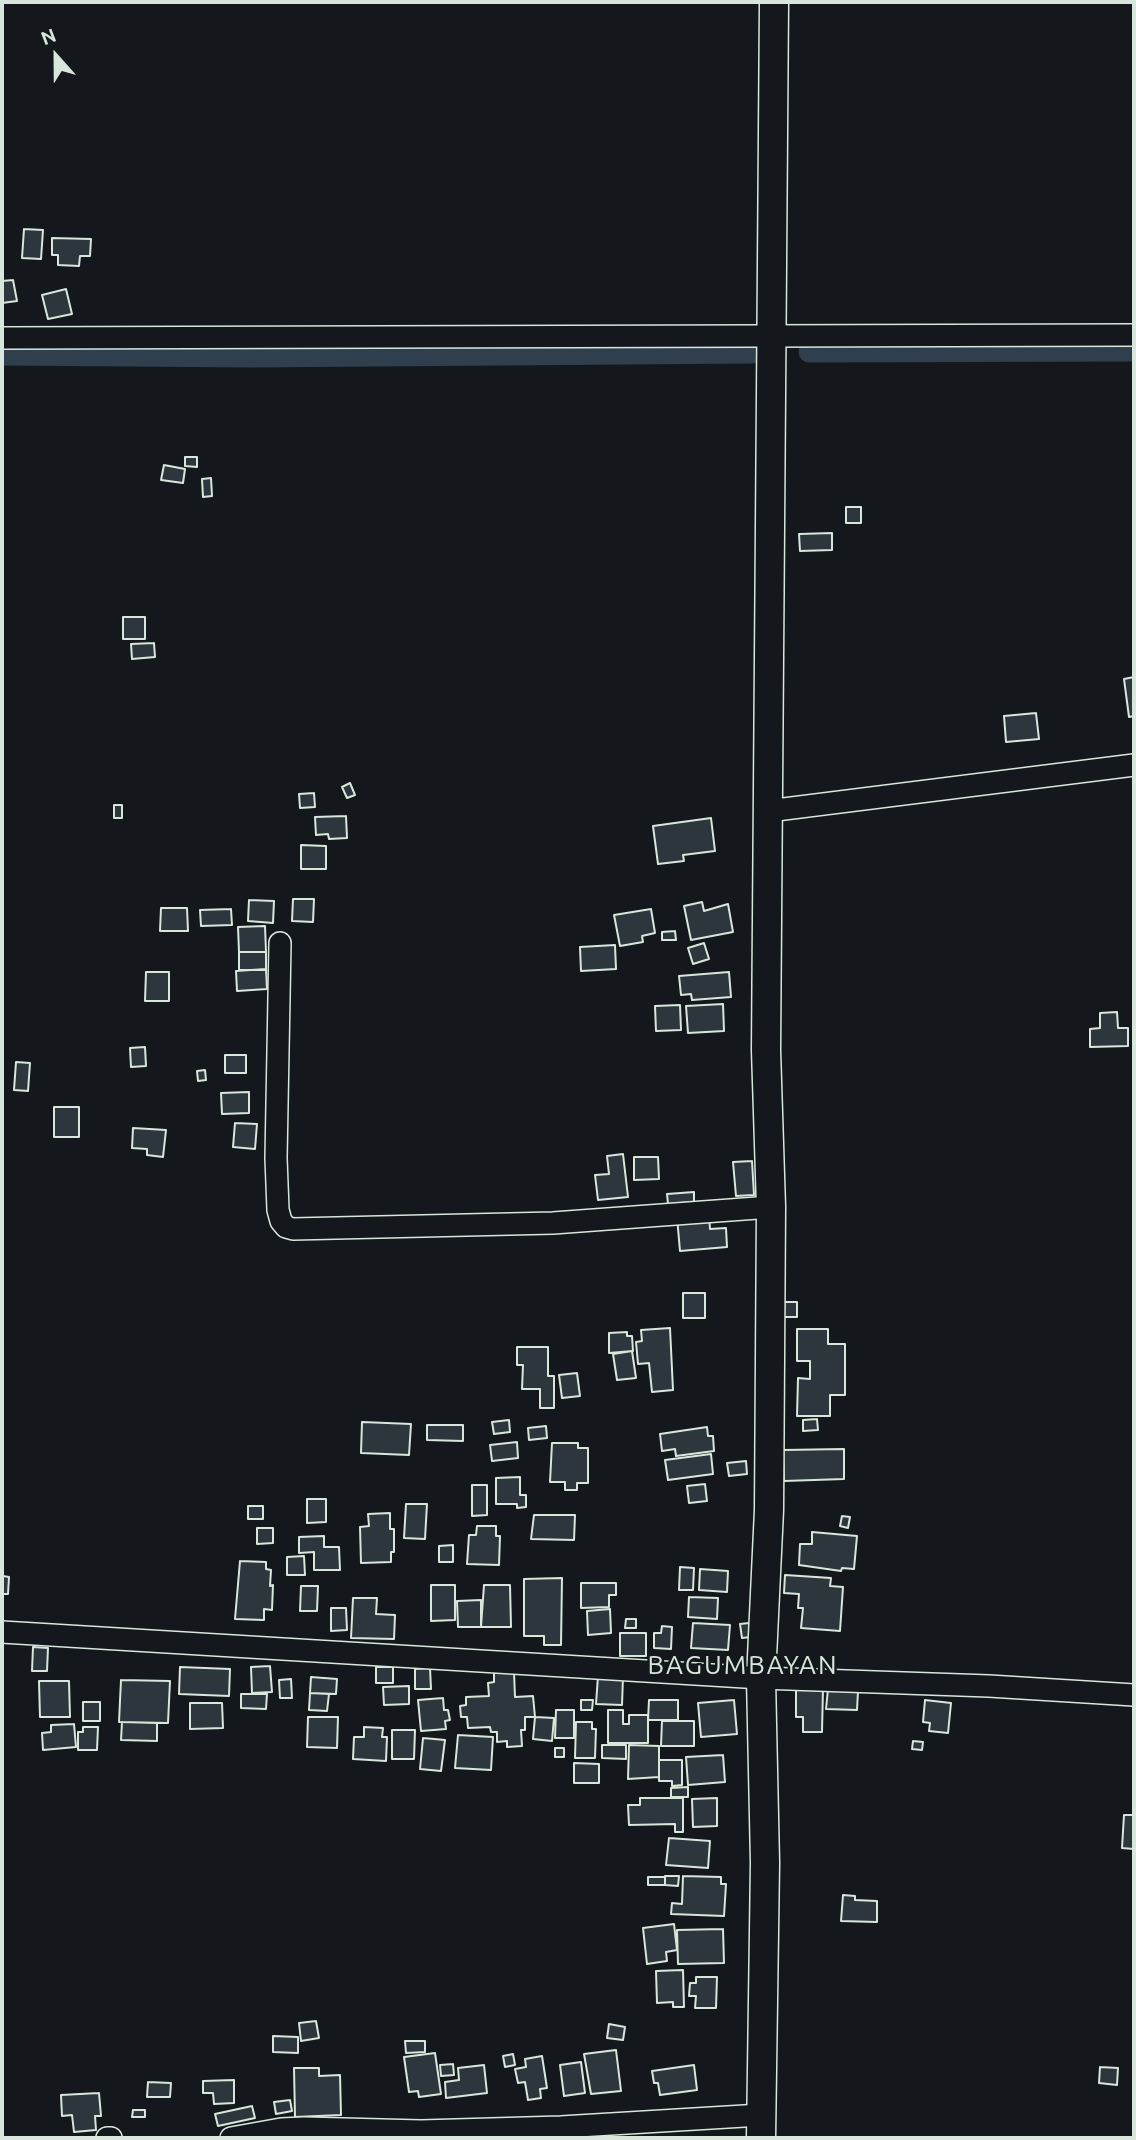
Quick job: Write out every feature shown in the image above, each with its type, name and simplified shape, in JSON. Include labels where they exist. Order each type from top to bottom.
[{"type":"main road","points":[[761,2126],[765,1863],[761,1678],[769,1510],[771,1207],[766,1050],[774,2]]},
{"type":"street","points":[[2,338],[1134,335]]},
{"type":"street","points":[[768,811],[1134,765]]},
{"type":"street","points":[[280,943],[276,1158],[278,1210],[286,1227],[293,1229],[553,1223],[771,1207]]},
{"type":"street","points":[[2,1632],[761,1678],[989,1686],[1134,1695]]},
{"type":"street","points":[[231,2138],[281,2129],[304,2128],[421,2131],[761,2126]]},
{"type":"building","points":[[24,229],[43,230],[41,259],[22,258]]},
{"type":"building","points":[[52,238],[91,239],[90,256],[80,256],[79,266],[58,265],[58,255],[52,255]]},
{"type":"building","points":[[13,280],[17,301],[2,303],[2,281]]},
{"type":"building","points":[[66,289],[72,314],[48,319],[42,295]]},
{"type":"building","points":[[185,457],[197,457],[197,467],[185,466]]},
{"type":"building","points":[[164,465],[185,469],[183,483],[161,480]]},
{"type":"building","points":[[211,478],[212,496],[203,497],[202,479]]},
{"type":"building","points":[[846,507],[861,507],[861,523],[846,523]]},
{"type":"building","points":[[832,533],[832,550],[800,551],[799,534]]},
{"type":"building","points":[[123,617],[145,617],[145,639],[123,639]]},
{"type":"building","points":[[154,643],[155,657],[132,659],[131,644]]},
{"type":"building","points":[[1134,677],[1134,716],[1129,717],[1124,679]]},
{"type":"building","points":[[1036,713],[1039,739],[1006,742],[1004,716]]},
{"type":"building","points":[[350,783],[355,795],[347,798],[342,787]]},
{"type":"building","points":[[314,793],[315,807],[300,808],[299,794]]},
{"type":"building","points":[[114,805],[122,805],[122,818],[114,818]]},
{"type":"building","points":[[346,816],[347,838],[329,839],[328,834],[316,835],[315,817]]},
{"type":"building","points":[[711,818],[715,851],[683,855],[684,861],[658,864],[653,826]]},
{"type":"building","points":[[301,845],[326,846],[326,869],[301,869]]},
{"type":"building","points":[[293,899],[314,899],[313,922],[292,921]]},
{"type":"building","points":[[249,900],[274,901],[273,923],[248,921]]},
{"type":"building","points":[[702,902],[704,911],[728,904],[733,932],[691,940],[684,906]]},
{"type":"building","points":[[161,908],[187,908],[188,931],[160,931]]},
{"type":"building","points":[[231,909],[232,925],[201,926],[200,910]]},
{"type":"building","points":[[651,909],[655,933],[642,936],[643,942],[620,946],[614,915]]},
{"type":"building","points":[[265,926],[266,952],[239,952],[238,927]]},
{"type":"building","points":[[675,931],[676,940],[662,940],[662,932]]},
{"type":"building","points":[[704,943],[709,959],[693,964],[688,948]]},
{"type":"building","points":[[615,945],[616,969],[581,971],[580,947]]},
{"type":"building","points":[[239,952],[266,952],[266,970],[239,970]]},
{"type":"building","points":[[266,969],[267,989],[237,991],[236,971]]},
{"type":"building","points":[[146,972],[169,972],[169,1001],[145,1001]]},
{"type":"building","points":[[729,972],[731,997],[692,1000],[691,994],[681,995],[679,976]]},
{"type":"building","points":[[723,1004],[724,1031],[688,1033],[686,1006]]},
{"type":"building","points":[[680,1005],[681,1030],[656,1031],[655,1006]]},
{"type":"building","points":[[1117,1012],[1118,1028],[1128,1028],[1128,1046],[1090,1047],[1090,1029],[1100,1028],[1100,1013]]},
{"type":"building","points":[[145,1047],[146,1066],[131,1067],[130,1048]]},
{"type":"building","points":[[225,1055],[246,1055],[246,1073],[225,1073]]},
{"type":"building","points":[[16,1062],[30,1063],[28,1091],[14,1090]]},
{"type":"building","points":[[205,1070],[206,1080],[198,1081],[197,1071]]},
{"type":"building","points":[[249,1092],[249,1113],[222,1114],[221,1093]]},
{"type":"building","points":[[54,1107],[79,1107],[79,1137],[54,1137]]},
{"type":"building","points":[[235,1123],[257,1124],[255,1149],[233,1147]]},
{"type":"building","points":[[133,1128],[166,1130],[163,1157],[147,1155],[147,1149],[132,1148]]},
{"type":"building","points":[[623,1154],[628,1197],[598,1200],[595,1175],[609,1174],[607,1156]]},
{"type":"building","points":[[634,1157],[658,1157],[659,1179],[634,1180]]},
{"type":"building","points":[[752,1161],[754,1195],[736,1196],[733,1162]]},
{"type":"building","points":[[694,1192],[694,1202],[668,1204],[667,1194]]},
{"type":"building","points":[[709,1215],[710,1229],[726,1228],[727,1247],[680,1251],[677,1217]]},
{"type":"building","points":[[683,1293],[705,1293],[705,1318],[683,1318]]},
{"type":"building","points":[[782,1302],[797,1302],[797,1317],[783,1317]]},
{"type":"building","points":[[670,1328],[673,1390],[652,1392],[649,1363],[638,1364],[636,1342],[642,1341],[641,1330]]},
{"type":"building","points":[[797,1329],[828,1329],[828,1344],[845,1344],[845,1395],[830,1395],[830,1416],[797,1416],[798,1378],[810,1379],[810,1361],[797,1361]]},
{"type":"building","points":[[627,1332],[627,1336],[632,1336],[633,1351],[609,1353],[609,1333]]},
{"type":"building","points":[[517,1347],[548,1347],[548,1376],[554,1376],[554,1408],[540,1408],[540,1389],[522,1389],[523,1365],[517,1365]]},
{"type":"building","points":[[632,1351],[636,1378],[617,1380],[613,1354]]},
{"type":"building","points":[[577,1373],[580,1396],[562,1398],[559,1375]]},
{"type":"building","points":[[817,1419],[818,1430],[803,1431],[803,1420]]},
{"type":"building","points":[[509,1420],[510,1432],[494,1434],[492,1422]]},
{"type":"building","points":[[362,1422],[411,1424],[409,1455],[361,1453]]},
{"type":"building","points":[[427,1425],[463,1425],[463,1441],[427,1440]]},
{"type":"building","points":[[546,1426],[547,1438],[529,1440],[528,1428]]},
{"type":"building","points":[[707,1427],[708,1436],[713,1436],[714,1451],[676,1456],[675,1449],[662,1451],[660,1434]]},
{"type":"building","points":[[517,1442],[518,1458],[492,1461],[490,1445]]},
{"type":"building","points":[[552,1443],[578,1443],[578,1448],[588,1448],[588,1483],[577,1483],[577,1490],[565,1490],[565,1482],[550,1482]]},
{"type":"building","points":[[844,1449],[844,1479],[784,1481],[783,1450]]},
{"type":"building","points":[[711,1454],[713,1474],[668,1480],[665,1460]]},
{"type":"building","points":[[746,1461],[747,1474],[729,1476],[727,1463]]},
{"type":"building","points":[[520,1477],[520,1495],[526,1495],[526,1507],[496,1504],[496,1478]]},
{"type":"building","points":[[705,1484],[707,1501],[689,1503],[687,1486]]},
{"type":"building","points":[[472,1485],[487,1485],[487,1515],[472,1516]]},
{"type":"building","points":[[307,1499],[326,1499],[326,1522],[307,1523]]},
{"type":"building","points":[[406,1504],[427,1504],[425,1539],[404,1538]]},
{"type":"building","points":[[248,1506],[263,1506],[263,1519],[248,1519]]},
{"type":"building","points":[[390,1513],[390,1529],[394,1529],[391,1562],[361,1563],[360,1527],[369,1526],[368,1514]]},
{"type":"building","points":[[534,1515],[575,1515],[574,1540],[531,1539]]},
{"type":"building","points":[[842,1516],[850,1517],[848,1528],[840,1526]]},
{"type":"building","points":[[477,1526],[496,1526],[496,1536],[500,1536],[499,1565],[467,1564],[469,1535],[476,1535]]},
{"type":"building","points":[[257,1528],[273,1528],[273,1543],[257,1544]]},
{"type":"building","points":[[812,1532],[857,1536],[854,1569],[842,1568],[841,1571],[799,1565],[800,1544],[812,1544]]},
{"type":"building","points":[[324,1536],[324,1547],[339,1547],[340,1570],[314,1570],[314,1552],[299,1553],[299,1537]]},
{"type":"building","points":[[453,1545],[453,1562],[439,1562],[439,1546]]},
{"type":"building","points":[[304,1556],[305,1575],[287,1575],[287,1557]]},
{"type":"building","points":[[240,1561],[266,1562],[266,1569],[271,1570],[272,1610],[264,1609],[264,1620],[235,1619]]},
{"type":"building","points":[[680,1567],[694,1568],[693,1590],[679,1590]]},
{"type":"building","points":[[700,1569],[728,1571],[727,1592],[699,1590]]},
{"type":"building","points":[[2,1570],[3,1576],[9,1577],[8,1594],[2,1594]]},
{"type":"building","points":[[785,1575],[831,1578],[830,1586],[843,1587],[840,1631],[801,1628],[803,1608],[798,1608],[799,1594],[784,1593]]},
{"type":"building","points":[[562,1578],[561,1645],[544,1645],[544,1636],[524,1636],[524,1579]]},
{"type":"building","points":[[581,1583],[616,1583],[616,1595],[609,1595],[609,1607],[581,1608]]},
{"type":"building","points":[[431,1585],[455,1585],[455,1620],[431,1621]]},
{"type":"building","points":[[484,1585],[510,1585],[511,1627],[481,1627]]},
{"type":"building","points":[[301,1586],[318,1586],[317,1611],[300,1611]]},
{"type":"building","points":[[689,1597],[718,1598],[717,1619],[688,1617]]},
{"type":"building","points":[[353,1598],[377,1598],[376,1614],[395,1615],[394,1639],[351,1638]]},
{"type":"building","points":[[481,1600],[481,1627],[458,1627],[457,1601]]},
{"type":"building","points":[[331,1608],[346,1608],[347,1630],[331,1631]]},
{"type":"building","points":[[610,1609],[611,1633],[588,1635],[587,1611]]},
{"type":"building","points":[[626,1619],[636,1619],[636,1628],[625,1628]]},
{"type":"building","points":[[693,1623],[730,1625],[728,1650],[691,1648]]},
{"type":"building","points":[[749,1623],[751,1637],[742,1638],[740,1624]]},
{"type":"building","points":[[662,1626],[672,1627],[671,1649],[654,1648],[654,1633],[661,1633]]},
{"type":"building","points":[[620,1633],[646,1633],[646,1656],[620,1656]]},
{"type":"building","points":[[33,1647],[48,1648],[47,1671],[32,1671]]},
{"type":"building","points":[[270,1666],[272,1692],[252,1693],[251,1667]]},
{"type":"building","points":[[180,1667],[230,1669],[229,1696],[179,1694]]},
{"type":"building","points":[[376,1667],[393,1667],[393,1683],[376,1683]]},
{"type":"building","points":[[430,1668],[431,1689],[415,1689],[415,1669]]},
{"type":"building","points":[[514,1672],[515,1697],[533,1696],[535,1717],[525,1717],[525,1730],[521,1730],[522,1746],[507,1747],[507,1741],[497,1742],[497,1732],[491,1732],[490,1727],[468,1728],[467,1717],[461,1717],[460,1706],[466,1705],[466,1697],[489,1696],[488,1683],[494,1682],[494,1673]]},
{"type":"building","points":[[598,1676],[623,1677],[622,1705],[596,1704]]},
{"type":"building","points":[[311,1677],[337,1679],[336,1694],[310,1693]]},
{"type":"building","points":[[291,1679],[292,1698],[280,1698],[279,1680]]},
{"type":"building","points":[[121,1680],[170,1681],[168,1723],[119,1722]]},
{"type":"building","points":[[39,1681],[69,1681],[70,1717],[40,1717]]},
{"type":"building","points":[[409,1686],[409,1704],[384,1705],[383,1687]]},
{"type":"building","points":[[796,1688],[823,1688],[822,1732],[803,1732],[803,1717],[796,1717]]},
{"type":"building","points":[[828,1689],[858,1691],[857,1710],[826,1709]]},
{"type":"building","points":[[310,1693],[329,1694],[327,1711],[309,1710]]},
{"type":"building","points":[[241,1694],[267,1694],[266,1709],[241,1708]]},
{"type":"building","points":[[443,1698],[444,1710],[448,1710],[450,1720],[445,1721],[446,1729],[421,1731],[418,1700]]},
{"type":"building","points":[[581,1700],[593,1700],[592,1710],[581,1710]]},
{"type":"building","points":[[649,1700],[678,1700],[678,1720],[648,1720]]},
{"type":"building","points":[[734,1700],[737,1734],[701,1737],[698,1703]]},
{"type":"building","points":[[925,1700],[951,1703],[948,1733],[929,1731],[930,1723],[923,1722]]},
{"type":"building","points":[[83,1702],[100,1702],[100,1721],[83,1721]]},
{"type":"building","points":[[190,1703],[222,1703],[223,1728],[190,1729]]},
{"type":"building","points":[[556,1710],[574,1710],[574,1738],[555,1738]]},
{"type":"building","points":[[608,1710],[623,1710],[623,1724],[629,1724],[629,1715],[648,1715],[648,1743],[608,1743]]},
{"type":"building","points":[[308,1717],[338,1717],[337,1748],[307,1747]]},
{"type":"building","points":[[535,1717],[554,1718],[552,1741],[533,1739]]},
{"type":"building","points":[[662,1721],[694,1721],[694,1746],[661,1746]]},
{"type":"building","points":[[122,1722],[157,1723],[157,1741],[121,1740]]},
{"type":"building","points":[[576,1722],[592,1722],[592,1729],[596,1729],[595,1758],[575,1758]]},
{"type":"building","points":[[74,1724],[76,1747],[43,1750],[42,1733],[51,1732],[51,1725]]},
{"type":"building","points":[[83,1727],[98,1727],[97,1750],[78,1750],[78,1732],[83,1732]]},
{"type":"building","points":[[364,1727],[383,1728],[382,1737],[387,1737],[386,1761],[353,1759],[354,1737],[364,1737]]},
{"type":"building","points":[[392,1730],[415,1730],[414,1759],[392,1759]]},
{"type":"building","points":[[458,1735],[493,1737],[491,1770],[455,1768]]},
{"type":"building","points":[[423,1738],[445,1740],[441,1771],[420,1769]]},
{"type":"building","points":[[913,1741],[923,1742],[922,1750],[912,1749]]},
{"type":"building","points":[[602,1745],[626,1745],[626,1759],[602,1758]]},
{"type":"building","points":[[629,1745],[659,1746],[659,1777],[628,1779]]},
{"type":"building","points":[[555,1748],[564,1748],[564,1757],[555,1757]]},
{"type":"building","points":[[723,1755],[725,1782],[688,1785],[686,1757]]},
{"type":"building","points":[[659,1760],[682,1760],[682,1785],[672,1786],[672,1781],[659,1781]]},
{"type":"building","points":[[574,1763],[599,1764],[599,1783],[574,1783]]},
{"type":"building","points":[[688,1787],[688,1797],[671,1797],[671,1788]]},
{"type":"building","points":[[640,1798],[683,1798],[683,1832],[675,1832],[675,1824],[629,1825],[628,1805],[640,1805]]},
{"type":"building","points":[[717,1798],[717,1826],[693,1827],[692,1799]]},
{"type":"building","points":[[1124,1815],[1134,1815],[1134,1849],[1122,1848]]},
{"type":"building","points":[[669,1838],[710,1841],[708,1868],[666,1865]]},
{"type":"building","points":[[665,1876],[679,1876],[678,1886],[665,1885]]},
{"type":"building","points":[[683,1876],[721,1877],[721,1884],[726,1884],[724,1916],[671,1914],[672,1903],[682,1904]]},
{"type":"building","points":[[648,1877],[665,1877],[665,1885],[648,1885]]},
{"type":"building","points":[[843,1895],[855,1896],[855,1900],[877,1901],[877,1922],[841,1921]]},
{"type":"building","points":[[674,1924],[677,1950],[666,1952],[667,1961],[647,1964],[643,1928]]},
{"type":"building","points":[[723,1929],[724,1963],[678,1964],[677,1930]]},
{"type":"building","points":[[683,1970],[684,2007],[673,2007],[673,2002],[657,2003],[656,1971]]},
{"type":"building","points":[[696,1977],[717,1977],[716,2008],[695,2008],[696,1996],[689,1996],[690,1983],[696,1983]]},
{"type":"building","points":[[316,2021],[319,2038],[301,2041],[299,2023]]},
{"type":"building","points":[[609,2024],[625,2027],[623,2040],[607,2038]]},
{"type":"building","points":[[273,2036],[298,2037],[298,2053],[273,2052]]},
{"type":"building","points":[[405,2041],[425,2041],[425,2052],[406,2053]]},
{"type":"building","points":[[616,2050],[621,2091],[591,2094],[584,2054]]},
{"type":"building","points":[[435,2053],[441,2094],[419,2097],[418,2091],[409,2092],[404,2057]]},
{"type":"building","points":[[513,2054],[515,2065],[505,2067],[503,2056]]},
{"type":"building","points":[[542,2056],[547,2088],[540,2089],[541,2098],[528,2100],[525,2082],[518,2083],[515,2069],[526,2067],[525,2059]]},
{"type":"building","points":[[581,2062],[585,2093],[564,2096],[560,2065]]},
{"type":"building","points":[[453,2064],[454,2075],[441,2076],[440,2065]]},
{"type":"building","points":[[484,2065],[487,2093],[446,2098],[445,2082],[459,2080],[458,2068]]},
{"type":"building","points":[[694,2065],[697,2090],[660,2095],[652,2071]]},
{"type":"building","points":[[1100,2067],[1118,2068],[1117,2085],[1099,2083]]},
{"type":"building","points":[[294,2068],[319,2068],[319,2076],[340,2075],[341,2115],[295,2117]]},
{"type":"building","points":[[234,2080],[234,2103],[214,2104],[213,2093],[203,2093],[203,2081]]},
{"type":"building","points":[[148,2082],[171,2083],[170,2097],[147,2097]]},
{"type":"building","points":[[99,2093],[101,2116],[95,2116],[96,2130],[74,2132],[72,2115],[62,2116],[61,2095]]},
{"type":"building","points":[[290,2100],[292,2111],[276,2114],[274,2102]]},
{"type":"building","points":[[252,2106],[255,2118],[218,2126],[215,2114]]},
{"type":"building","points":[[133,2110],[145,2110],[145,2117],[132,2117]]},
{"type":"waterway","points":[[809,352],[1134,351]]},
{"type":"waterway","points":[[2,355],[251,357],[752,353]]},
{"type":"district","name":"BAGUMBAYAN","points":[[743,1665]]}]
